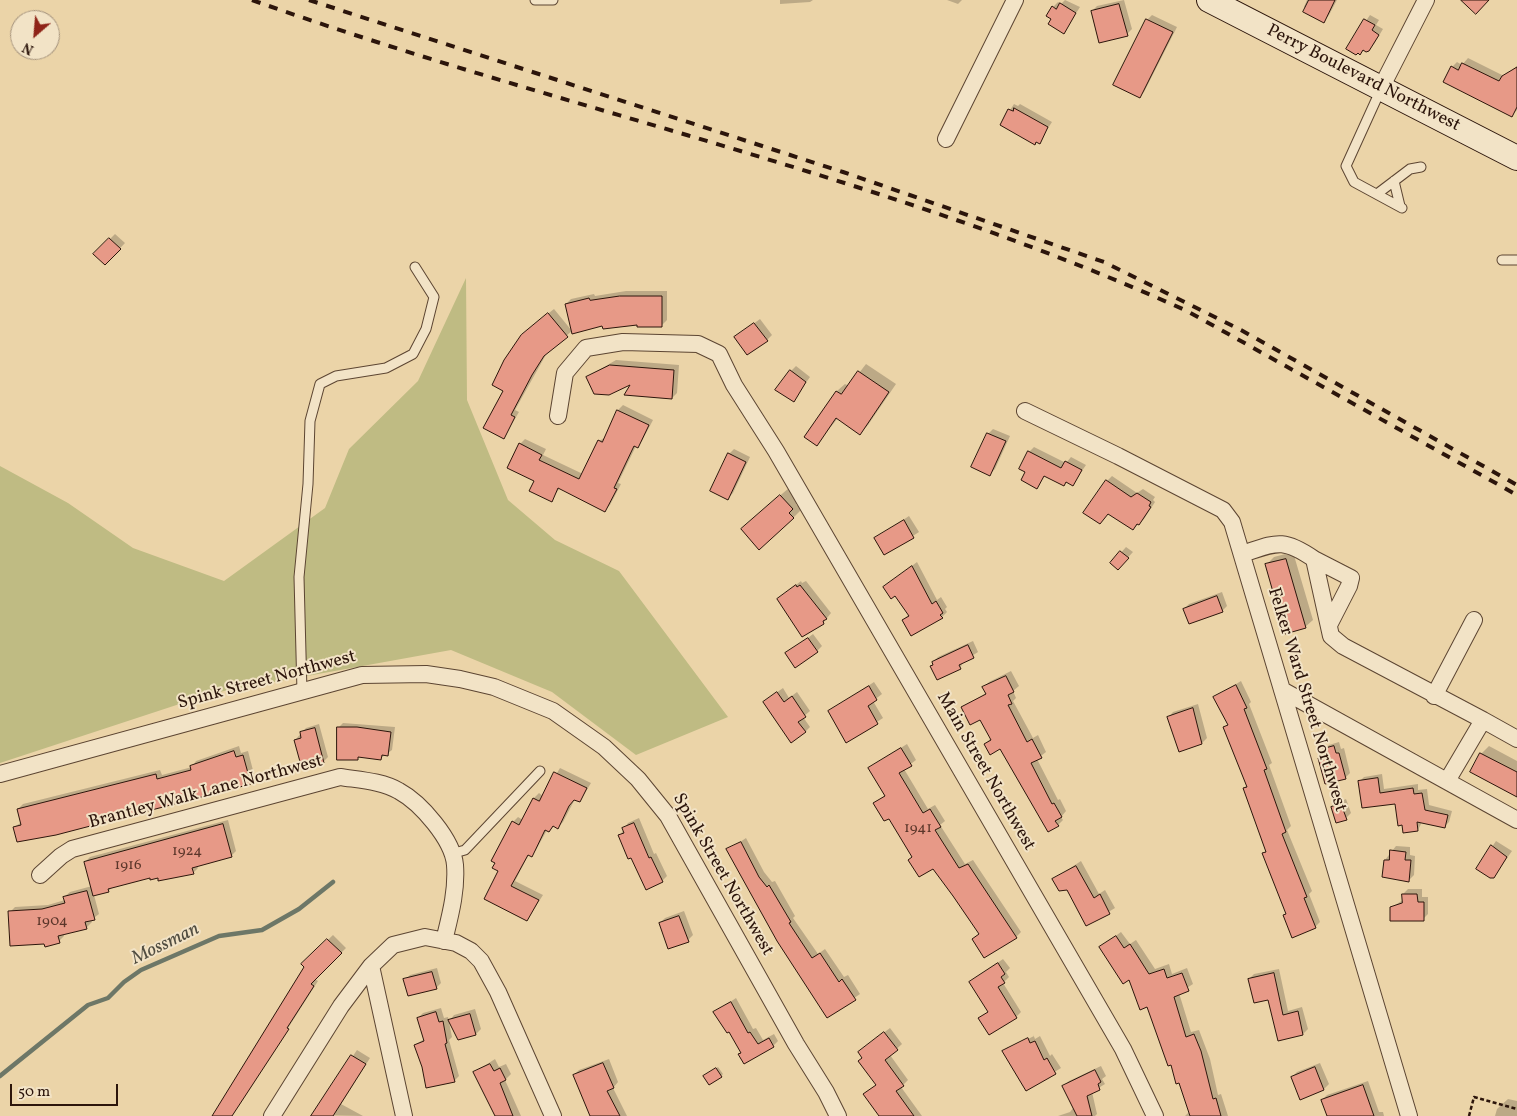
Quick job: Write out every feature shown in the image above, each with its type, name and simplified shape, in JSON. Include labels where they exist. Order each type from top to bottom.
[{"type":"street","points":[[946,139],[1014,0]]},
{"type":"street","name":"Perry Boulevard Northwest","points":[[1209,0],[1517,158]]},
{"type":"street","points":[[1381,88],[1426,0]]},
{"type":"street","name":"Main Street Northwest","points":[[558,416],[565,373],[586,348],[623,342],[698,344],[719,354],[734,385],[776,451],[1123,1049],[1155,1116]]},
{"type":"street","name":"Felker Ward Street Northwest","points":[[1025,412],[1118,456],[1223,510],[1232,522],[1409,1116]]},
{"type":"street","points":[[1242,554],[1279,542],[1298,548],[1351,578],[1349,586],[1329,625]]},
{"type":"street","points":[[1314,558],[1332,636],[1343,646],[1517,739]]},
{"type":"street","points":[[1434,696],[1474,620]]},
{"type":"street","name":"Spink Street Northwest","points":[[0,774],[362,675],[426,674],[460,679],[494,687],[553,711],[604,747],[638,779],[668,816],[838,1116]]},
{"type":"street","points":[[1282,690],[1517,820]]},
{"type":"street","points":[[1447,781],[1483,720]]},
{"type":"street","name":"Brantley Walk Lane Northwest","points":[[40,875],[61,856],[72,849],[340,778],[373,782],[399,791],[428,817],[448,841],[455,864],[454,897],[444,941]]},
{"type":"street","points":[[272,1116],[341,1006],[371,966],[394,945],[425,937],[456,943],[471,951],[481,961],[498,992],[553,1116]]},
{"type":"street","points":[[371,966],[404,1116]]},
{"type":"lane","points":[[534,0],[552,0]]},
{"type":"lane","points":[[1381,88],[1346,166],[1354,182],[1401,207],[1394,180]]},
{"type":"lane","points":[[1377,194],[1410,169],[1421,167]]},
{"type":"lane","points":[[1502,260],[1517,260]]},
{"type":"lane","points":[[302,692],[299,577],[308,484],[310,421],[317,393],[320,384],[336,376],[386,368],[413,354],[426,329],[434,297],[415,267]]},
{"type":"lane","points":[[452,854],[465,850],[540,771]]},
{"type":"path","points":[[1469,1116],[1474,1097],[1517,1109]]},
{"type":"shaded area","points":[[466,278],[467,400],[508,500],[555,540],[619,571],[728,717],[636,755],[552,692],[451,650],[213,693],[0,763],[0,466],[68,503],[133,548],[224,581],[325,508],[349,449],[418,381]]},
{"type":"building","points":[[1309,0],[1335,0],[1324,23],[1303,12]]},
{"type":"building","points":[[1461,0],[1489,0],[1476,14]]},
{"type":"building","points":[[1060,3],[1076,13],[1064,34],[1048,24],[1051,19],[1046,16],[1052,6],[1056,9]]},
{"type":"building","points":[[1119,4],[1128,36],[1099,43],[1091,11]]},
{"type":"building","points":[[1146,19],[1173,32],[1140,98],[1113,85]]},
{"type":"building","points":[[1364,19],[1375,25],[1372,30],[1379,35],[1369,51],[1363,50],[1360,55],[1358,53],[1356,55],[1346,49]]},
{"type":"building","points":[[1462,63],[1499,81],[1502,76],[1517,67],[1517,107],[1512,117],[1443,82],[1451,66],[1458,70]]},
{"type":"building","points":[[1014,108],[1048,127],[1040,144],[1036,142],[1035,145],[1000,125],[1008,109],[1013,111]]},
{"type":"building","points":[[109,238],[121,249],[105,265],[93,254]]},
{"type":"building","points":[[620,296],[662,296],[662,327],[637,327],[637,325],[603,329],[602,326],[572,334],[565,304],[589,298],[590,300]]},
{"type":"building","points":[[548,313],[568,337],[544,356],[532,375],[511,415],[515,417],[504,439],[483,428],[503,391],[492,385],[504,360],[521,335]]},
{"type":"building","points":[[754,323],[768,341],[747,355],[734,337]]},
{"type":"building","points":[[610,365],[674,370],[672,399],[624,395],[630,385],[609,395],[594,394],[586,377]]},
{"type":"building","points":[[790,370],[806,382],[794,402],[775,390]]},
{"type":"building","points":[[858,371],[889,392],[860,435],[836,418],[817,446],[804,437],[836,391],[841,394]]},
{"type":"building","points":[[617,410],[649,425],[638,448],[634,446],[614,488],[617,489],[605,512],[558,488],[552,502],[529,491],[534,481],[507,468],[519,443],[542,455],[539,460],[579,479],[598,440],[602,442]]},
{"type":"building","points":[[987,433],[1006,441],[990,476],[971,467]]},
{"type":"building","points":[[1028,451],[1061,468],[1065,461],[1082,470],[1073,486],[1066,482],[1064,486],[1044,476],[1037,489],[1021,480],[1025,472],[1019,469]]},
{"type":"building","points":[[728,453],[746,462],[728,500],[710,491]]},
{"type":"building","points":[[1106,480],[1131,497],[1137,493],[1151,502],[1149,506],[1151,507],[1139,525],[1137,524],[1133,530],[1108,514],[1100,524],[1083,513]]},
{"type":"building","points":[[780,495],[793,509],[789,513],[794,518],[759,550],[741,529]]},
{"type":"building","points":[[904,520],[914,538],[884,555],[874,538]]},
{"type":"building","points":[[1120,551],[1129,558],[1118,570],[1110,563]]},
{"type":"building","points":[[1286,559],[1306,628],[1285,634],[1265,564]]},
{"type":"building","points":[[912,566],[932,604],[936,601],[943,613],[940,615],[943,618],[911,636],[902,620],[909,616],[895,596],[891,599],[883,587]]},
{"type":"building","points":[[796,585],[797,587],[800,585],[827,619],[823,621],[824,624],[802,637],[777,599]]},
{"type":"building","points":[[1217,596],[1223,612],[1189,624],[1183,609]]},
{"type":"building","points":[[808,638],[818,652],[795,668],[785,653]]},
{"type":"building","points":[[968,645],[974,658],[959,665],[961,669],[937,680],[930,666],[933,665],[932,662]]},
{"type":"building","points":[[1006,676],[1014,692],[1008,695],[1012,704],[1008,705],[1027,742],[1032,739],[1042,758],[1031,763],[1052,804],[1054,803],[1062,817],[1055,821],[1059,826],[1048,832],[1000,749],[990,755],[984,744],[991,740],[980,720],[970,725],[961,707],[986,694],[982,687]]},
{"type":"building","points":[[1236,685],[1247,708],[1244,709],[1267,769],[1264,770],[1286,832],[1282,834],[1307,897],[1304,898],[1316,928],[1292,938],[1283,915],[1286,914],[1262,853],[1266,852],[1243,788],[1247,787],[1223,727],[1228,725],[1213,697]]},
{"type":"building","points":[[869,686],[877,700],[868,706],[878,724],[846,743],[828,711]]},
{"type":"building","points":[[777,692],[784,702],[792,696],[806,717],[798,722],[806,732],[791,743],[763,702]]},
{"type":"building","points":[[1193,708],[1202,744],[1179,752],[1167,717]]},
{"type":"building","points":[[337,727],[357,727],[391,732],[388,756],[382,755],[381,760],[358,757],[358,760],[337,760]]},
{"type":"building","points":[[315,728],[324,763],[302,769],[294,740],[301,738],[300,732]]},
{"type":"building","points":[[1334,746],[1336,753],[1339,753],[1346,779],[1325,784],[1318,758],[1325,756],[1323,749]]},
{"type":"building","points":[[901,748],[912,766],[899,773],[923,813],[930,809],[941,827],[935,830],[959,868],[968,864],[1017,938],[984,958],[972,939],[979,934],[953,896],[933,869],[919,877],[908,860],[912,857],[889,819],[884,821],[873,803],[885,796],[868,768]]},
{"type":"building","points":[[234,751],[236,757],[243,755],[251,784],[56,835],[17,842],[13,827],[21,825],[17,809],[156,774],[157,779],[191,770],[190,766]]},
{"type":"building","points":[[1480,753],[1517,772],[1517,797],[1470,772]]},
{"type":"building","points":[[554,772],[587,788],[580,802],[574,800],[569,806],[558,829],[553,826],[549,832],[545,830],[532,857],[528,855],[511,886],[539,900],[527,921],[484,899],[498,871],[492,868],[495,863],[491,861],[512,821],[519,825],[533,798],[539,801]]},
{"type":"building","points":[[1378,778],[1380,793],[1413,788],[1414,794],[1422,793],[1425,810],[1448,815],[1445,828],[1417,822],[1418,831],[1403,833],[1402,825],[1398,826],[1395,804],[1362,808],[1358,781]]},
{"type":"building","points":[[1341,804],[1347,820],[1336,823],[1331,807]]},
{"type":"building","points":[[634,823],[649,858],[651,857],[663,882],[646,890],[631,858],[628,859],[618,835],[624,833],[622,828]]},
{"type":"building","points":[[223,824],[232,857],[192,868],[194,874],[158,881],[158,878],[150,880],[150,878],[108,889],[109,892],[93,896],[84,862]]},
{"type":"building","points":[[741,842],[759,877],[767,887],[769,885],[791,922],[789,923],[812,958],[820,953],[839,982],[842,979],[856,1000],[827,1018],[777,941],[726,849]]},
{"type":"building","points":[[1491,845],[1507,857],[1494,878],[1490,878],[1476,869]]},
{"type":"building","points":[[1390,850],[1406,852],[1405,860],[1411,860],[1409,882],[1382,877],[1384,860],[1389,860]]},
{"type":"building","points":[[1076,866],[1094,898],[1100,894],[1110,914],[1086,926],[1067,890],[1059,891],[1052,879]]},
{"type":"building","points":[[87,891],[95,920],[85,922],[87,929],[58,936],[60,943],[45,947],[44,944],[10,946],[8,911],[42,909],[65,903],[63,897]]},
{"type":"building","points":[[1402,894],[1417,894],[1418,902],[1424,902],[1424,921],[1390,921],[1390,907],[1402,903]]},
{"type":"building","points":[[679,916],[689,942],[668,949],[659,923]]},
{"type":"building","points":[[1116,936],[1124,948],[1130,944],[1149,974],[1164,969],[1167,978],[1182,973],[1189,991],[1174,997],[1186,1037],[1194,1034],[1201,1051],[1213,1099],[1216,1098],[1221,1116],[1190,1116],[1179,1083],[1176,1084],[1171,1065],[1168,1066],[1147,1007],[1140,1010],[1129,980],[1123,984],[1099,947]]},
{"type":"building","points":[[327,939],[342,953],[311,984],[314,986],[287,1028],[289,1029],[232,1116],[212,1116],[304,967],[301,964]]},
{"type":"building","points":[[998,963],[1005,974],[1001,977],[1005,983],[998,987],[1017,1018],[989,1035],[978,1018],[988,1012],[969,982]]},
{"type":"building","points":[[432,972],[437,989],[408,996],[403,979]]},
{"type":"building","points":[[1274,973],[1283,1015],[1298,1011],[1303,1035],[1278,1041],[1268,1000],[1254,1003],[1248,979]]},
{"type":"building","points":[[731,1002],[748,1033],[750,1032],[758,1044],[769,1038],[774,1047],[744,1064],[738,1054],[741,1053],[729,1032],[727,1033],[713,1012]]},
{"type":"building","points":[[436,1012],[439,1022],[443,1021],[447,1043],[445,1044],[455,1082],[426,1088],[422,1067],[414,1045],[424,1041],[417,1018]]},
{"type":"building","points":[[470,1014],[476,1035],[458,1040],[448,1020]]},
{"type":"building","points":[[884,1032],[898,1050],[885,1060],[904,1086],[896,1091],[914,1116],[879,1116],[863,1094],[876,1085],[858,1061],[862,1058],[858,1052]]},
{"type":"building","points":[[1028,1038],[1030,1043],[1035,1041],[1044,1060],[1047,1058],[1056,1074],[1026,1091],[1002,1051]]},
{"type":"building","points":[[351,1055],[366,1064],[333,1116],[311,1116]]},
{"type":"building","points":[[603,1063],[614,1088],[607,1091],[620,1116],[590,1116],[573,1075]]},
{"type":"building","points":[[490,1064],[494,1071],[500,1068],[506,1080],[500,1083],[513,1116],[495,1116],[473,1072]]},
{"type":"building","points":[[1315,1067],[1324,1090],[1300,1100],[1291,1077]]},
{"type":"building","points":[[716,1068],[722,1077],[709,1085],[703,1076]]},
{"type":"building","points":[[1095,1070],[1101,1082],[1098,1084],[1100,1090],[1087,1096],[1092,1116],[1077,1116],[1062,1086]]},
{"type":"building","points":[[1363,1085],[1374,1116],[1327,1116],[1321,1100]]},
{"type":"waterway","name":"Mossman","points":[[0,1076],[88,1005],[108,998],[124,982],[141,970],[219,936],[262,930],[299,909],[333,882]]},
{"type":"railway","points":[[252,0],[486,76],[841,182],[958,220],[1073,263],[1187,311],[1517,495]]},
{"type":"railway","points":[[309,0],[843,172],[1104,262],[1241,330],[1517,485]]}]
